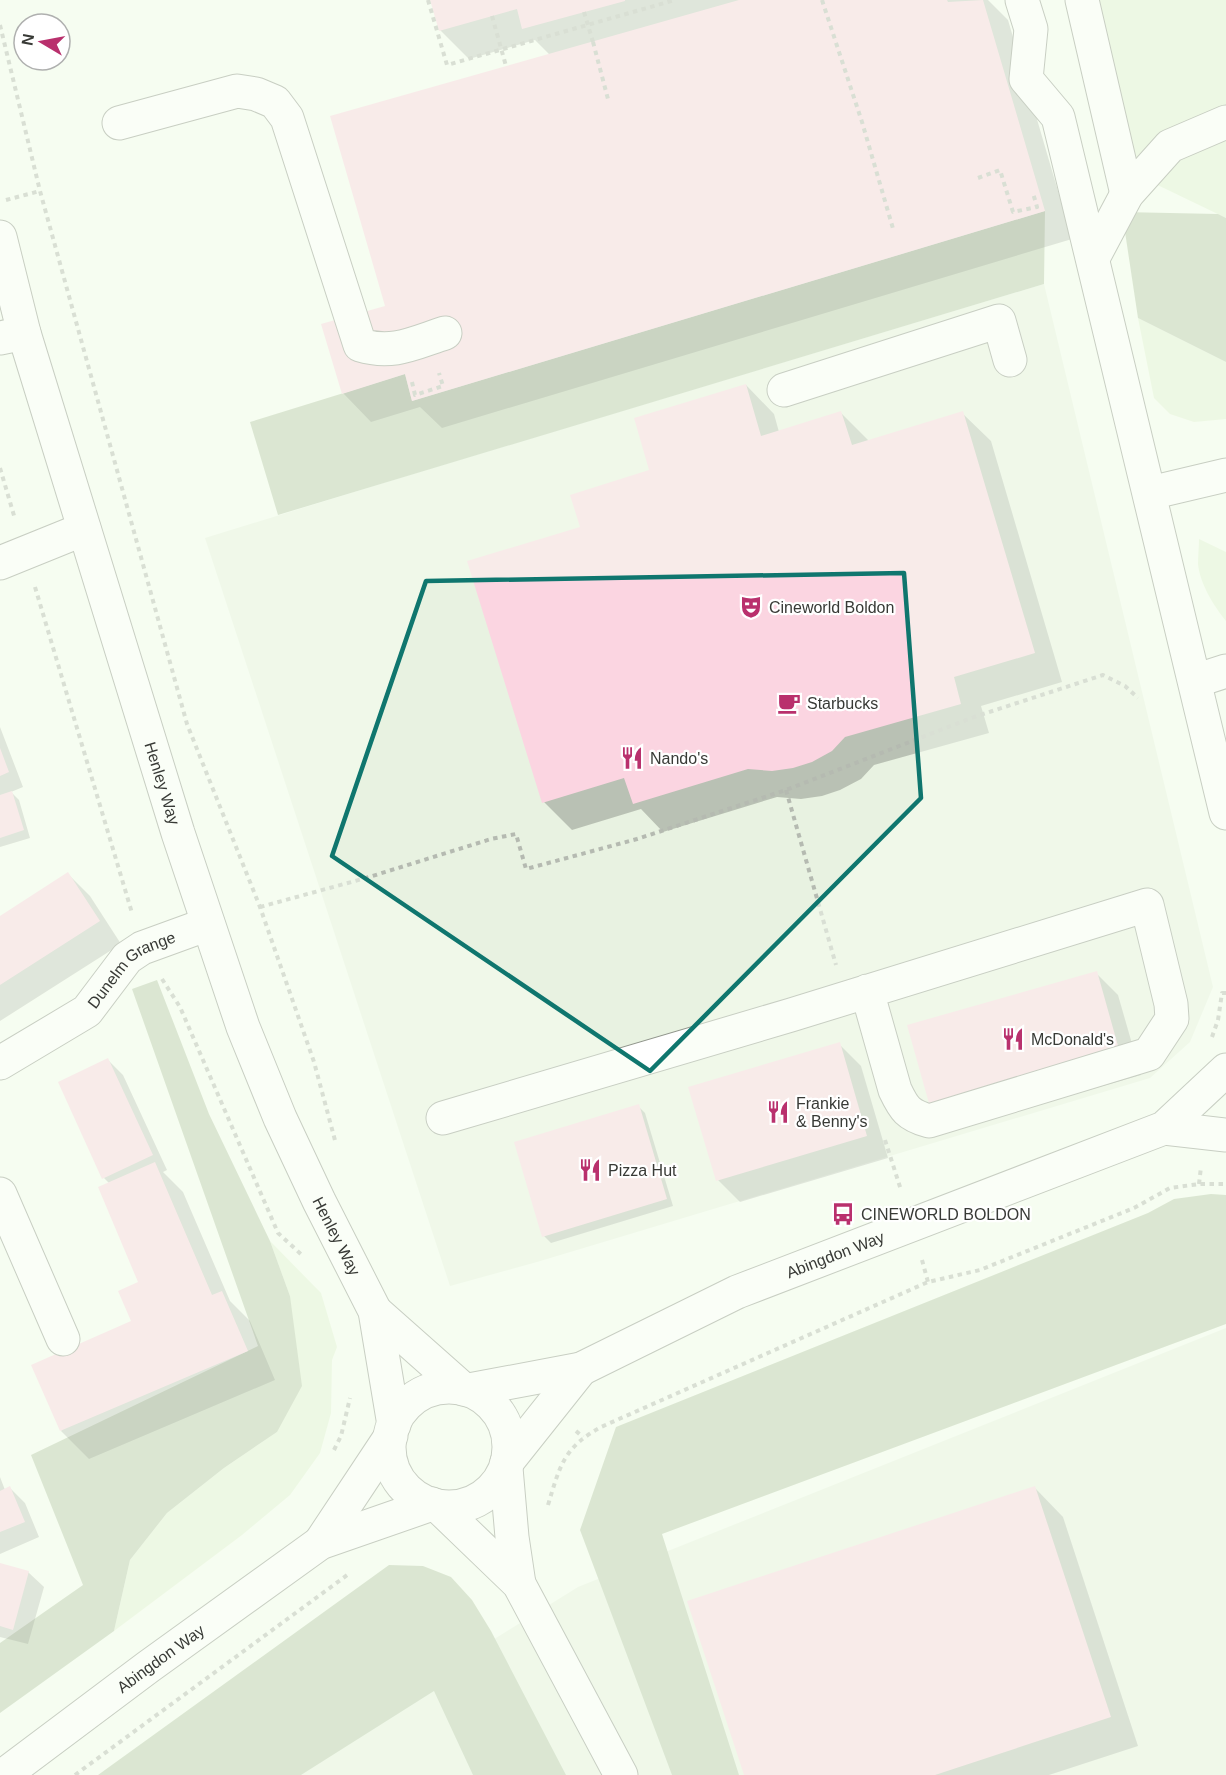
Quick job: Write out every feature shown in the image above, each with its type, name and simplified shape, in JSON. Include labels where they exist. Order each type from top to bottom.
[{"type":"main road","points":[[1022,0],[1031,29],[1017,80],[1059,117],[1226,813]]},
{"type":"main road","points":[[1082,0],[1127,194]]},
{"type":"main road","points":[[119,123],[237,91],[255,94],[275,102],[287,118],[360,345],[376,350],[391,350],[445,333]]},
{"type":"main road","points":[[1093,258],[1127,194],[1170,146],[1226,122]]},
{"type":"main road","name":"Henley Way","points":[[0,237],[12,335],[84,529],[178,833],[243,1027],[280,1118],[375,1311],[392,1431]]},
{"type":"main road","points":[[784,390],[999,321],[1010,360]]},
{"type":"main road","points":[[1150,493],[1226,475]]},
{"type":"main road","points":[[0,562],[84,529]]},
{"type":"main road","points":[[1195,681],[1226,671]]},
{"type":"main road","points":[[443,1118],[1147,905],[1171,1004],[1172,1018],[1149,1054],[929,1121],[914,1117],[902,1106],[895,1090],[867,991]]},
{"type":"main road","name":"Dunelm Grange","points":[[0,1063],[87,1011],[127,958],[142,948],[208,924]]},
{"type":"main road","name":"Abingdon Way","points":[[466,1389],[581,1369],[737,1292],[1164,1128],[1226,1070]]},
{"type":"main road","name":"Abingdon Way","points":[[1164,1128],[1226,1135]]},
{"type":"main road","points":[[0,1194],[63,1339]]},
{"type":"main road","name":"Henley Way","points":[[375,1311],[466,1389]]},
{"type":"main road","name":"Abingdon Way","points":[[506,1465],[581,1369]]},
{"type":"main road","points":[[506,1465],[497,1482],[486,1494],[471,1503],[455,1507],[435,1505],[416,1497],[403,1485],[394,1470],[390,1453],[392,1431],[402,1410],[414,1398],[429,1390],[446,1387],[466,1389],[484,1398],[497,1411],[506,1427],[509,1444],[506,1465],[512,1537],[519,1584]]},
{"type":"main road","name":"Abingdon Way","points":[[320,1543],[392,1431]]},
{"type":"main road","points":[[435,1505],[519,1584],[621,1775]]},
{"type":"main road","name":"Abingdon Way","points":[[3,1775],[320,1543],[435,1505]]},
{"type":"path","points":[[428,0],[447,65],[675,0]]},
{"type":"path","points":[[822,0],[862,122],[894,232]]},
{"type":"path","points":[[584,12],[609,103]]},
{"type":"path","points":[[492,16],[506,66]]},
{"type":"path","points":[[0,25],[40,191],[187,724],[260,907],[314,1062],[338,1152]]},
{"type":"path","points":[[978,178],[1000,170],[1013,212],[1037,207],[1033,192]]},
{"type":"path","points":[[0,201],[40,191]]},
{"type":"path","points":[[411,379],[416,395],[443,386],[437,366]]},
{"type":"path","points":[[260,907],[366,878],[490,839],[516,834],[526,869],[637,839],[786,790],[974,717],[1103,675],[1125,686],[1138,698]]},
{"type":"path","points":[[545,1515],[558,1472],[568,1451],[583,1437],[601,1427],[928,1282],[980,1270],[1134,1208],[1170,1188],[1199,1184],[1226,1184]]},
{"type":"path","points":[[333,1454],[341,1436],[351,1395]]},
{"type":"path","points":[[75,1775],[358,1568]]},
{"type":"highlighted area","points":[[904,573],[921,798],[650,1071],[332,856],[426,581]]},
{"type":"shaded area","points":[[1044,284],[1213,987],[1190,1042],[1150,1078],[450,1286],[205,538]]},
{"type":"shaded area","points":[[1226,1328],[1226,1775],[275,1775],[578,1587]]},
{"type":"green space","points":[[1079,0],[1226,0],[1226,218],[1114,164]]},
{"type":"green space","points":[[1045,211],[1044,284],[278,515],[250,422],[405,374],[412,401]]},
{"type":"green space","points":[[1122,212],[1218,214],[1226,218],[1226,362],[1138,318]]},
{"type":"green space","points":[[1138,318],[1226,362],[1226,419],[1194,422],[1170,414],[1154,398]]},
{"type":"green space","points":[[1199,539],[1226,552],[1226,621],[1212,602],[1199,572]]},
{"type":"green space","points":[[157,980],[209,1114],[270,1241],[290,1296],[302,1386],[277,1432],[224,1468],[167,1513],[130,1560],[114,1631],[0,1713],[0,1643],[83,1585],[31,1455],[258,1346],[132,989]]},
{"type":"green space","points":[[1211,1194],[1226,1195],[1226,1324],[662,1534],[739,1775],[672,1775],[580,1530],[616,1427],[1148,1213],[1174,1199]]},
{"type":"green space","points":[[270,1241],[321,1293],[337,1347],[332,1360],[331,1413],[320,1453],[290,1495],[242,1535],[114,1631],[130,1560],[167,1513],[224,1468],[277,1432],[290,1296]]},
{"type":"green space","points":[[389,1565],[423,1566],[451,1577],[472,1600],[491,1631],[566,1775],[473,1775],[434,1691],[301,1775],[98,1775]]},
{"type":"building","points":[[430,0],[625,1],[522,29],[517,9],[439,31]]},
{"type":"building","points":[[739,0],[947,0],[948,2],[983,0],[1045,211],[412,401],[405,374],[342,394],[321,324],[385,306],[330,116]]},
{"type":"building","name":"Cineworld Boldon","points":[[746,384],[761,436],[841,411],[852,445],[963,411],[1035,653],[954,677],[961,704],[845,737],[832,751],[812,762],[793,768],[772,771],[748,769],[633,804],[624,778],[542,803],[467,561],[580,527],[570,495],[649,470],[634,418]]},
{"type":"building","points":[[0,748],[9,772],[0,776]]},
{"type":"building","points":[[12,791],[24,830],[0,838],[0,795]]},
{"type":"building","points":[[68,872],[100,921],[0,985],[0,916]]},
{"type":"building","name":"McDonald's","points":[[1097,971],[1120,1053],[930,1107],[907,1025]]},
{"type":"building","name":"Frankie & Benny's","points":[[840,1042],[867,1136],[716,1181],[688,1087]]},
{"type":"building","points":[[108,1058],[153,1155],[102,1179],[58,1082]]},
{"type":"building","name":"Pizza Hut","points":[[639,1104],[667,1199],[542,1237],[514,1142]]},
{"type":"building","points":[[155,1162],[212,1295],[222,1291],[248,1351],[60,1431],[31,1365],[131,1321],[118,1291],[138,1282],[98,1187]]},
{"type":"building","points":[[10,1486],[25,1522],[0,1532],[0,1491]]},
{"type":"building","points":[[1035,1486],[1111,1717],[935,1775],[744,1775],[687,1601]]},
{"type":"building","points":[[0,1563],[29,1571],[13,1630],[0,1626]]},
{"type":"place","name":"Cineworld Boldon","points":[[751,607]]},
{"type":"place","name":"Starbucks","points":[[789,703]]},
{"type":"place","name":"Nando's","points":[[632,758]]},
{"type":"place","name":"McDonald's","points":[[1013,1039]]},
{"type":"place","name":"Frankie & Benny's","points":[[778,1112]]},
{"type":"place","name":"Pizza Hut","points":[[590,1170]]},
{"type":"place","name":"CINEWORLD BOLDON","points":[[843,1214]]}]
